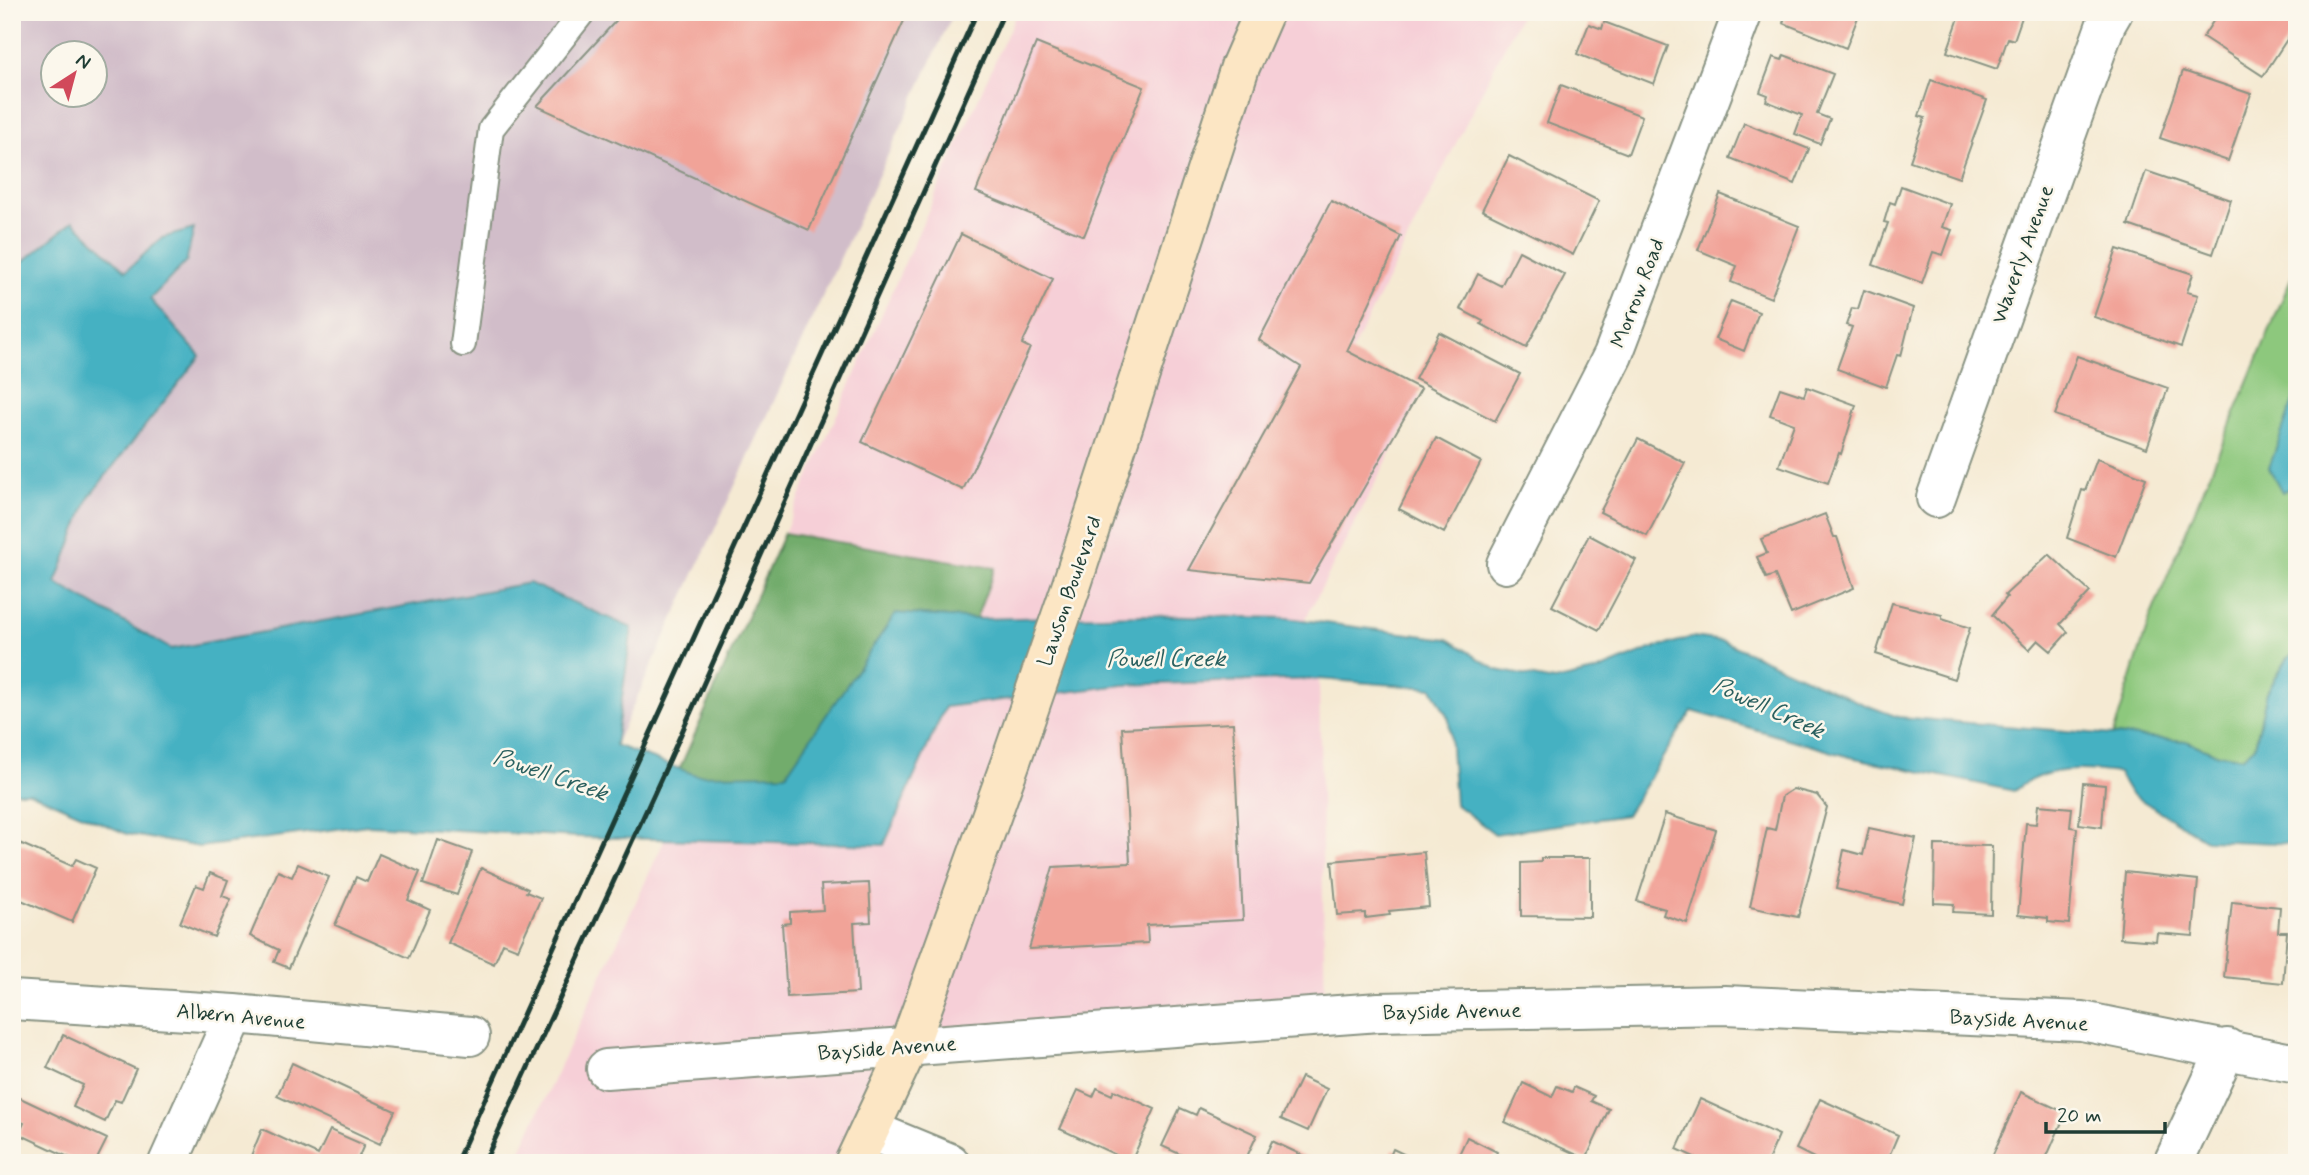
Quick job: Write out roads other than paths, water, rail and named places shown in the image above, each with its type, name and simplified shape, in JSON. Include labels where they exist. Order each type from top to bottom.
[{"type":"main road","name":"Lawson Boulevard","points":[[862,1146],[908,1048],[1011,761],[1071,587],[1240,67],[1264,12]]},
{"type":"street","name":"Morrow Road","points":[[1506,564],[1613,355],[1743,12]]},
{"type":"street","name":"Waverly Avenue","points":[[1936,498],[2101,37],[2113,12]]},
{"type":"street","name":"Albern Avenue","points":[[12,1000],[235,1014],[470,1036]]},
{"type":"street","name":"Bayside Avenue","points":[[606,1069],[1379,1012],[1725,1005],[2082,1021],[2297,1064]]},
{"type":"street","points":[[168,1163],[235,1014]]},
{"type":"street","points":[[2173,1163],[2227,1048]]},
{"type":"street","points":[[862,1146],[950,1163]]},
{"type":"lane","points":[[463,344],[491,129],[583,12]]},
{"type":"water","name":"Powell Creek","points":[[73,221],[126,271],[162,238],[194,229],[186,262],[150,299],[200,356],[89,497],[56,583],[171,649],[529,583],[632,628],[615,745],[696,775],[786,774],[896,613],[976,619],[1142,615],[1287,618],[1448,639],[1497,670],[1554,681],[1594,672],[1648,650],[1693,637],[1723,641],[1898,717],[2186,741],[2217,754],[2242,757],[2255,746],[2267,692],[2288,658],[2297,651],[2297,844],[2206,840],[2130,793],[2118,773],[2077,770],[2051,773],[2014,791],[1850,757],[1692,711],[1626,815],[1495,834],[1455,804],[1449,719],[1432,688],[1319,679],[1123,685],[945,707],[884,845],[578,837],[368,825],[199,847],[127,834],[29,792],[12,792],[12,271]]},
{"type":"water","points":[[2297,390],[2297,484],[2282,492],[2269,468]]},
{"type":"railway","points":[[456,1163],[977,12]]},
{"type":"railway","points":[[484,1163],[664,772],[1004,12]]}]
